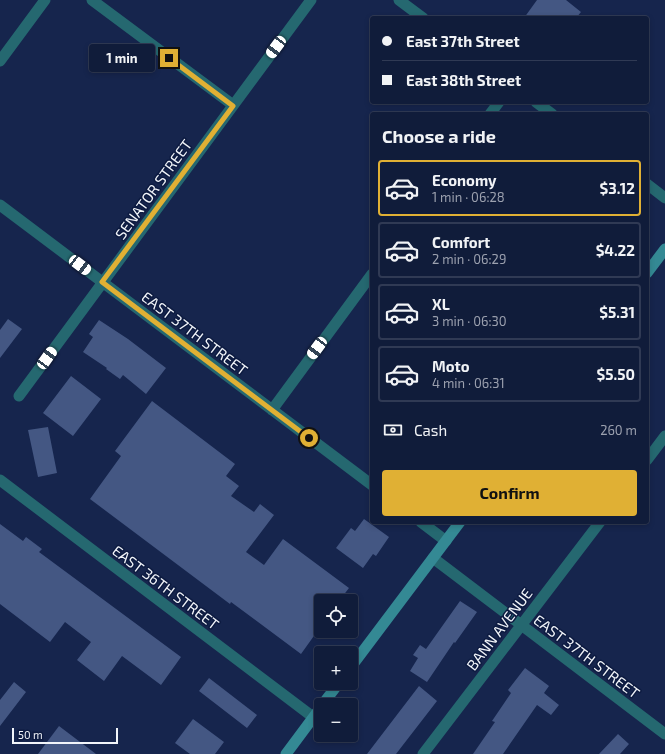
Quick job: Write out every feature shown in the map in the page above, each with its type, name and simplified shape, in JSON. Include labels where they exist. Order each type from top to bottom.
[{"type":"main road","points":[[649,270],[665,249]]},
{"type":"main road","points":[[358,658],[459,524]]},
{"type":"main road","points":[[286,754],[313,717]]},
{"type":"street","points":[[0,60],[45,0]]},
{"type":"street","points":[[92,0],[233,106]]},
{"type":"street","name":"SENATOR STREET","points":[[19,396],[311,0]]},
{"type":"street","points":[[399,0],[420,16]]},
{"type":"street","points":[[539,104],[549,112]]},
{"type":"street","points":[[649,186],[665,198]]},
{"type":"street","name":"EAST 37TH STREET","points":[[0,205],[370,484]]},
{"type":"street","points":[[272,410],[370,277]]},
{"type":"street","points":[[649,457],[665,436]]},
{"type":"street","name":"EAST 36TH STREET","points":[[0,480],[313,717]]},
{"type":"street","points":[[424,524],[446,541]]},
{"type":"street","name":"BANN AVENUE","points":[[423,754],[598,524]]},
{"type":"street","name":"EAST 37TH STREET","points":[[433,558],[665,734]]},
{"type":"building","points":[[537,0],[566,0],[581,12],[578,16],[525,16]]},
{"type":"building","points":[[8,319],[22,329],[0,358],[0,330]]},
{"type":"building","points":[[99,320],[128,339],[166,368],[146,394],[123,375],[120,379],[106,369],[107,368],[83,352],[93,337],[89,334]]},
{"type":"building","points":[[71,376],[101,399],[73,436],[43,413]]},
{"type":"building","points":[[152,401],[235,464],[226,476],[239,486],[231,496],[254,512],[260,504],[274,515],[246,552],[264,565],[283,539],[349,588],[344,594],[314,594],[314,636],[301,654],[231,602],[230,604],[90,499],[121,456],[115,451]]},
{"type":"building","points":[[48,427],[57,473],[38,477],[28,430]]},
{"type":"building","points":[[364,519],[389,537],[376,556],[373,554],[363,568],[336,548],[351,528],[355,531]]},
{"type":"building","points":[[0,524],[23,541],[26,537],[42,549],[39,552],[181,657],[161,685],[122,656],[104,681],[77,660],[91,642],[65,622],[50,642],[0,604]]},
{"type":"building","points":[[460,601],[477,612],[455,643],[454,642],[427,682],[410,671],[418,658],[413,655],[420,645],[426,649]]},
{"type":"building","points":[[525,668],[549,686],[544,693],[559,705],[551,715],[537,705],[503,754],[473,754],[495,722],[492,721],[511,693],[508,690]]},
{"type":"building","points":[[209,678],[257,715],[247,728],[199,691]]},
{"type":"building","points":[[14,682],[26,692],[0,726],[0,700]]},
{"type":"building","points":[[419,686],[437,701],[396,754],[367,754]]},
{"type":"building","points":[[193,719],[224,742],[215,754],[190,754],[175,743]]},
{"type":"building","points":[[59,726],[96,754],[38,754]]},
{"type":"building","points":[[618,734],[629,744],[620,754],[599,754]]},
{"type":"route","points":[[169,58],[233,106],[102,282],[309,438]]}]
